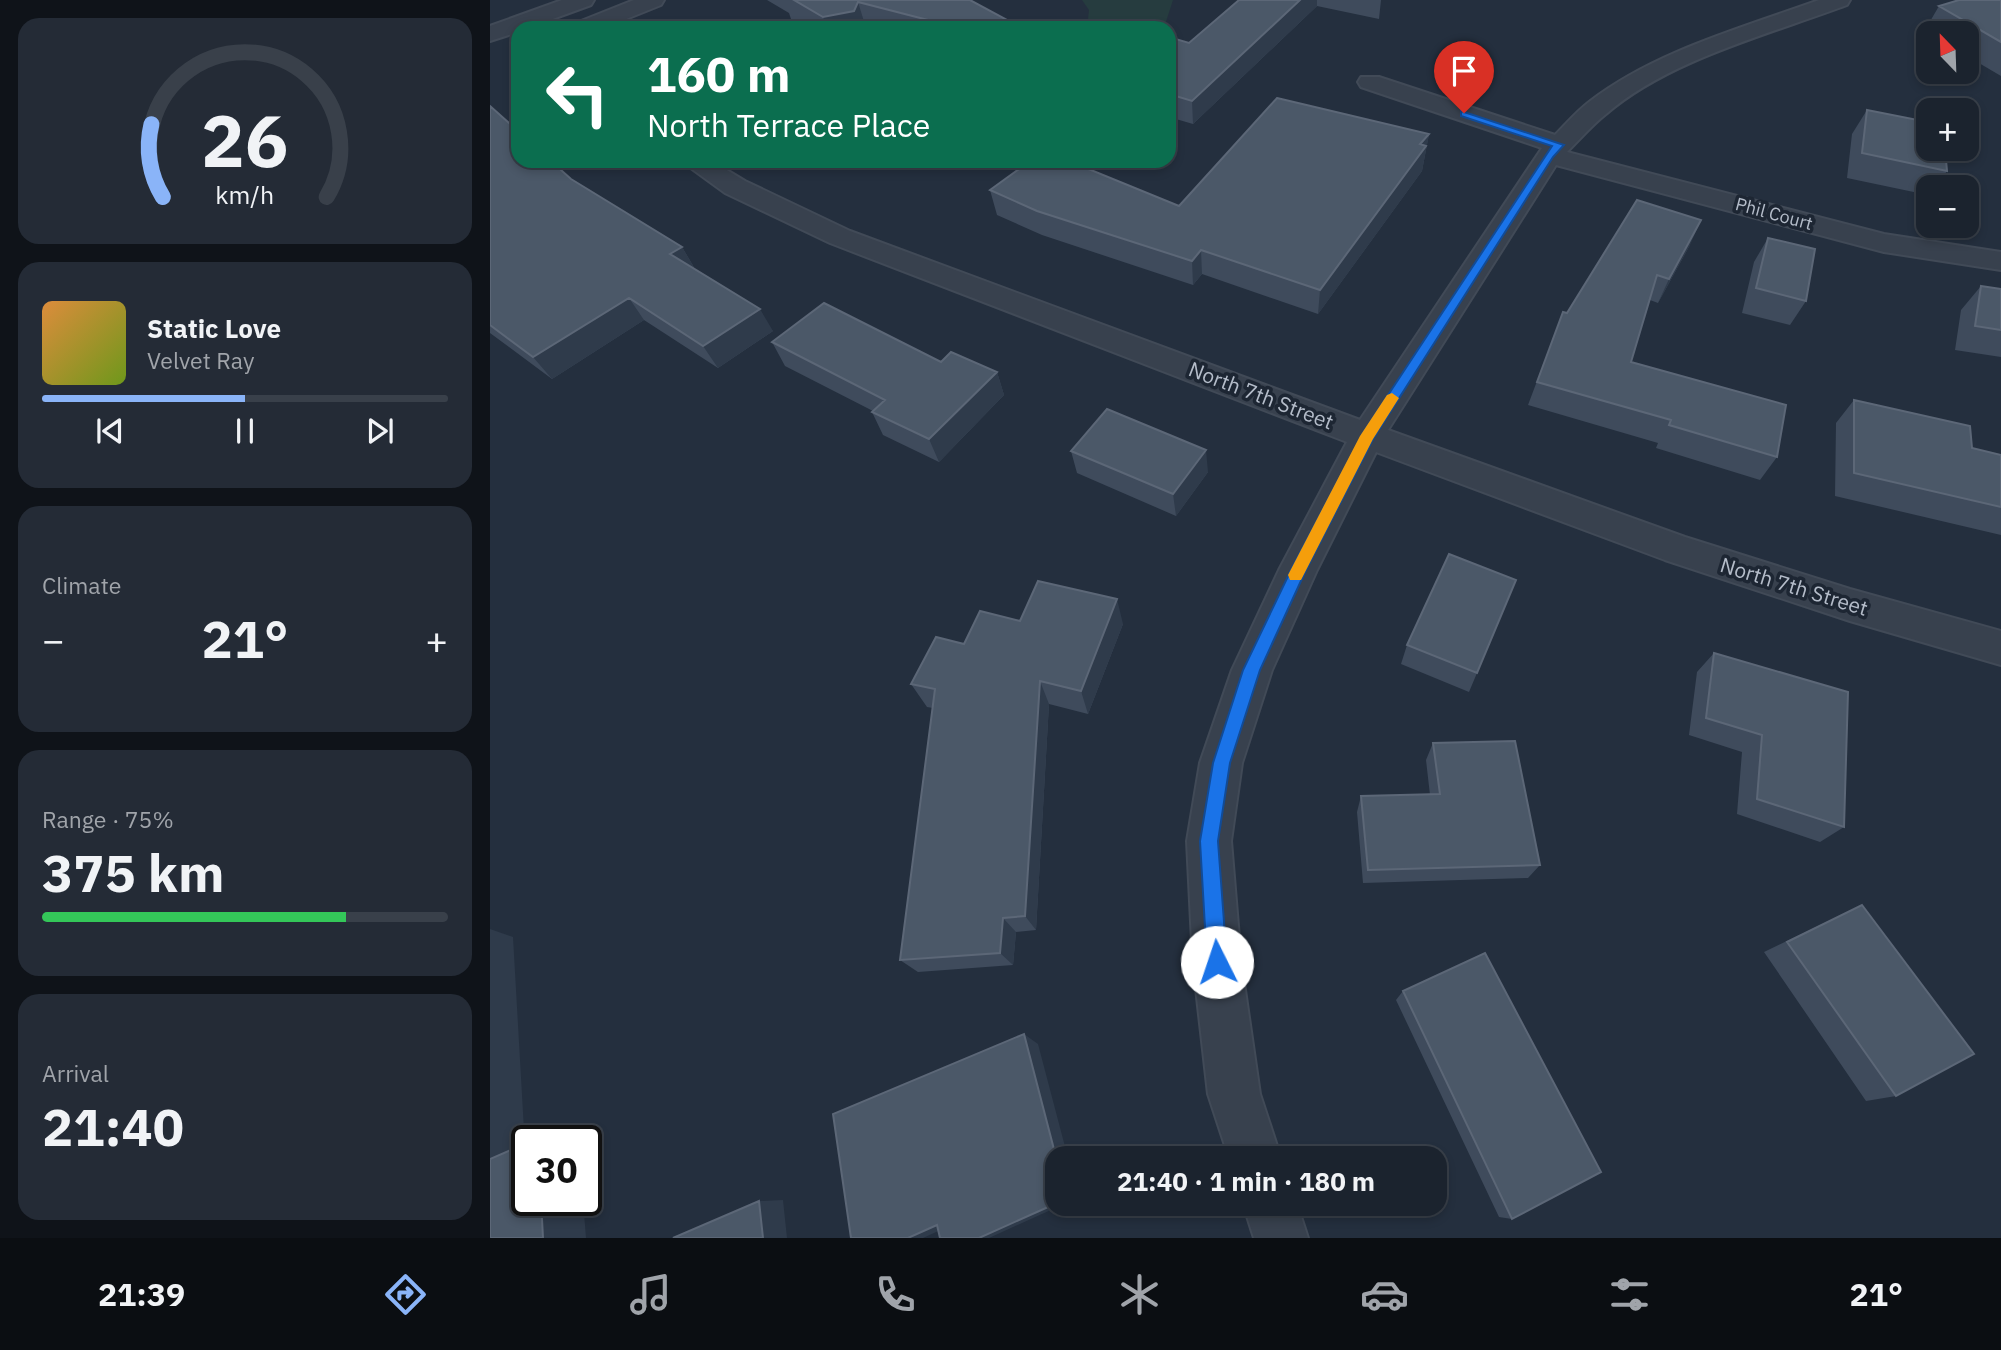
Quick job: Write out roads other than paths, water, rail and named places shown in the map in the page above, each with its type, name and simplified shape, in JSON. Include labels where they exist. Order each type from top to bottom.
[{"type":"street","points":[[516,20],[583,0]]},
{"type":"street","points":[[601,21],[653,0]]},
{"type":"street","points":[[1251,1146],[1234,1094],[1217,962],[1209,841],[1222,763],[1252,670],[1298,570],[1367,436],[1554,150],[1598,107],[1645,77],[1684,58],[1839,0]]},
{"type":"street","points":[[490,34],[511,23]]},
{"type":"street","name":"Phil Court","points":[[1370,82],[1554,150],[1884,243],[2001,261]]},
{"type":"street","name":"North 7th Street","points":[[705,168],[735,187],[840,237],[1367,436],[1678,550],[1850,605],[2001,648]]},
{"type":"street","points":[[1274,1216],[1281,1238]]}]
